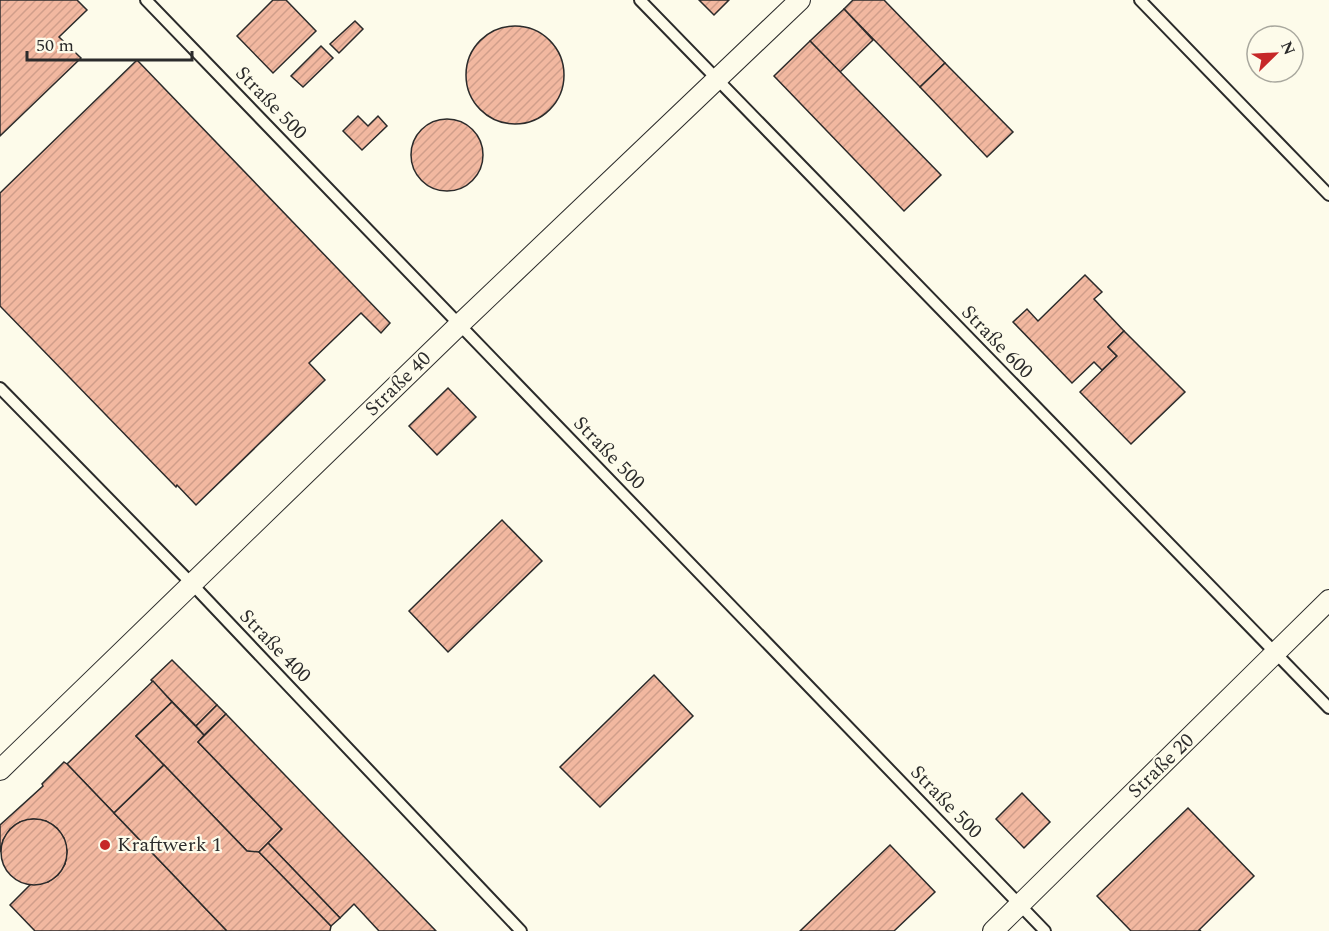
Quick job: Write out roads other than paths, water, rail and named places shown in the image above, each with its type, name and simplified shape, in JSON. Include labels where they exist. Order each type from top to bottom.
[{"type":"street","name":"Straße 40","points":[[0,770],[460,324],[800,0]]},
{"type":"street","name":"Straße 20","points":[[993,931],[1329,600]]},
{"type":"lane","name":"Straße 500","points":[[146,0],[1045,931]]},
{"type":"lane","name":"Straße 600","points":[[640,0],[1329,708]]},
{"type":"lane","points":[[1140,0],[1329,195]]},
{"type":"lane","name":"Straße 400","points":[[0,388],[192,584],[521,931]]},
{"type":"place","name":"Kraftwerk 1","points":[[105,845]]}]
